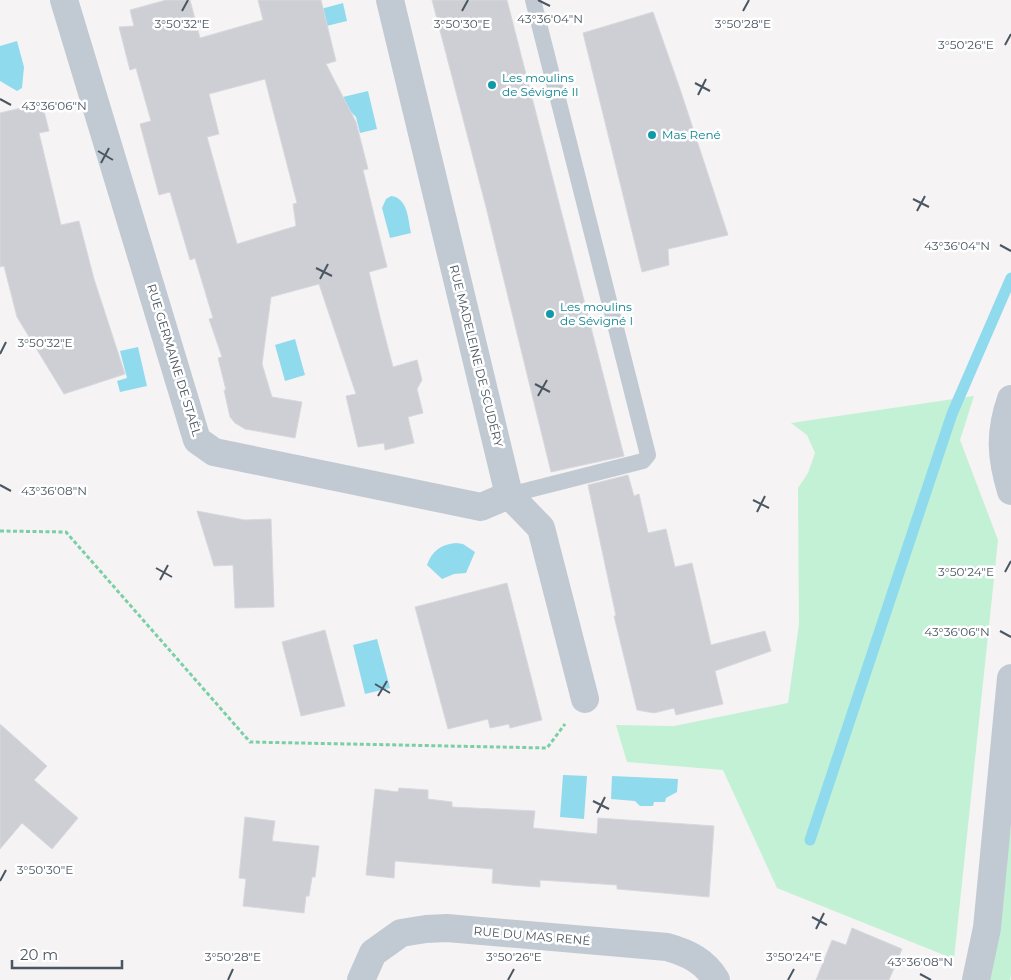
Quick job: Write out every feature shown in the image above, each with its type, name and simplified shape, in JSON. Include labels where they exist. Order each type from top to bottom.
[{"type":"street","name":"RUE GERMAINE DE STAËL","points":[[64,0],[197,440],[214,452],[481,508],[509,495]]},
{"type":"street","name":"RUE MADELEINE DE SCUDÉRY","points":[[390,0],[509,495]]},
{"type":"street","points":[[1011,400],[1003,431],[1004,465],[1011,491]]},
{"type":"street","points":[[509,495],[541,528],[585,699]]},
{"type":"street","points":[[976,980],[987,928],[1011,678]]},
{"type":"street","name":"RUE DU MAS RENÉ","points":[[361,980],[373,953],[401,933],[446,928],[667,948],[684,952],[709,968],[716,980]]},
{"type":"lane","points":[[509,495],[643,461],[648,454],[533,0]]},
{"type":"path","points":[[0,532],[66,532],[250,742],[547,748],[585,699]]},
{"type":"green space","points":[[974,396],[960,440],[998,540],[954,959],[777,888],[723,770],[627,762],[616,725],[674,726],[788,703],[799,624],[798,488],[808,473],[815,453],[807,435],[791,423]]},
{"type":"green space","points":[[1011,827],[1011,975],[1010,980],[987,980]]},
{"type":"water","points":[[343,3],[347,21],[310,30],[306,13]]},
{"type":"water","points":[[17,41],[24,67],[22,88],[17,91],[0,81],[0,46]]},
{"type":"water","points":[[368,91],[377,129],[360,133],[356,117],[346,107],[343,97]]},
{"type":"water","points":[[391,196],[397,198],[404,205],[411,233],[390,238],[382,208],[386,199]]},
{"type":"water","points":[[295,339],[305,375],[285,381],[275,345]]},
{"type":"water","points":[[138,347],[147,386],[120,392],[117,381],[127,378],[120,351]]},
{"type":"water","points":[[456,543],[463,544],[475,552],[466,573],[454,574],[442,579],[427,565],[438,549]]},
{"type":"water","points":[[377,639],[390,688],[365,694],[353,645]]},
{"type":"water","points":[[563,775],[587,776],[584,819],[560,817]]},
{"type":"water","points":[[612,776],[678,779],[677,792],[666,798],[665,802],[654,802],[653,806],[640,806],[635,801],[611,799]]},
{"type":"building","points":[[166,0],[190,0],[200,38],[263,20],[258,0],[321,0],[336,61],[326,64],[356,122],[368,169],[363,170],[387,267],[369,272],[393,367],[417,360],[422,380],[417,389],[423,413],[408,417],[414,443],[385,450],[384,443],[358,447],[346,396],[356,394],[319,284],[271,297],[262,364],[272,397],[302,402],[295,438],[245,429],[235,423],[230,417],[218,358],[222,357],[209,319],[213,318],[195,258],[190,260],[170,192],[159,195],[140,124],[151,121],[136,68],[130,70],[119,27],[134,26],[130,10]],"holes":[[[265,79],[297,203],[293,204],[296,226],[237,244],[207,137],[219,134],[209,94]]]},
{"type":"building","name":"Les moulins de Sévigné I","points":[[432,0],[507,0],[624,456],[551,472],[486,207]]},
{"type":"building","name":"Mas René","points":[[653,12],[728,235],[668,249],[669,265],[642,272],[583,33]]},
{"type":"building","points":[[42,103],[49,131],[39,133],[61,225],[79,221],[94,279],[125,374],[64,394],[17,317],[4,266],[0,267],[0,113]]},
{"type":"building","points":[[628,475],[634,496],[639,494],[648,533],[666,529],[675,567],[692,563],[711,645],[765,631],[771,651],[715,671],[723,704],[676,715],[674,708],[654,713],[637,710],[614,616],[616,616],[588,485]]},
{"type":"building","points":[[197,511],[245,520],[271,519],[274,607],[235,608],[233,565],[214,566]]},
{"type":"building","points":[[507,583],[542,720],[510,728],[509,724],[490,728],[488,719],[448,729],[415,607]]},
{"type":"building","points":[[325,630],[345,706],[301,716],[282,642]]},
{"type":"building","points":[[0,724],[47,766],[34,780],[78,818],[52,849],[22,823],[0,849]]},
{"type":"building","points":[[399,788],[428,790],[428,799],[452,802],[452,807],[535,811],[533,828],[597,834],[598,818],[714,826],[709,897],[617,889],[617,885],[540,880],[540,887],[492,883],[493,869],[395,861],[394,878],[366,875],[375,789],[398,792]]},
{"type":"building","points":[[245,817],[275,821],[272,841],[319,846],[315,877],[312,877],[309,896],[306,896],[304,913],[243,906],[246,879],[239,878]]},
{"type":"building","points":[[852,928],[902,949],[889,980],[816,980],[832,940],[846,945]]},
{"type":"waterway","points":[[810,840],[952,414],[1011,278]]},
{"type":"place","name":"Les moulins de Sévigné II","points":[[492,85]]},
{"type":"place","name":"Mas René","points":[[652,135]]},
{"type":"place","name":"Les moulins de Sévigné I","points":[[550,314]]}]
